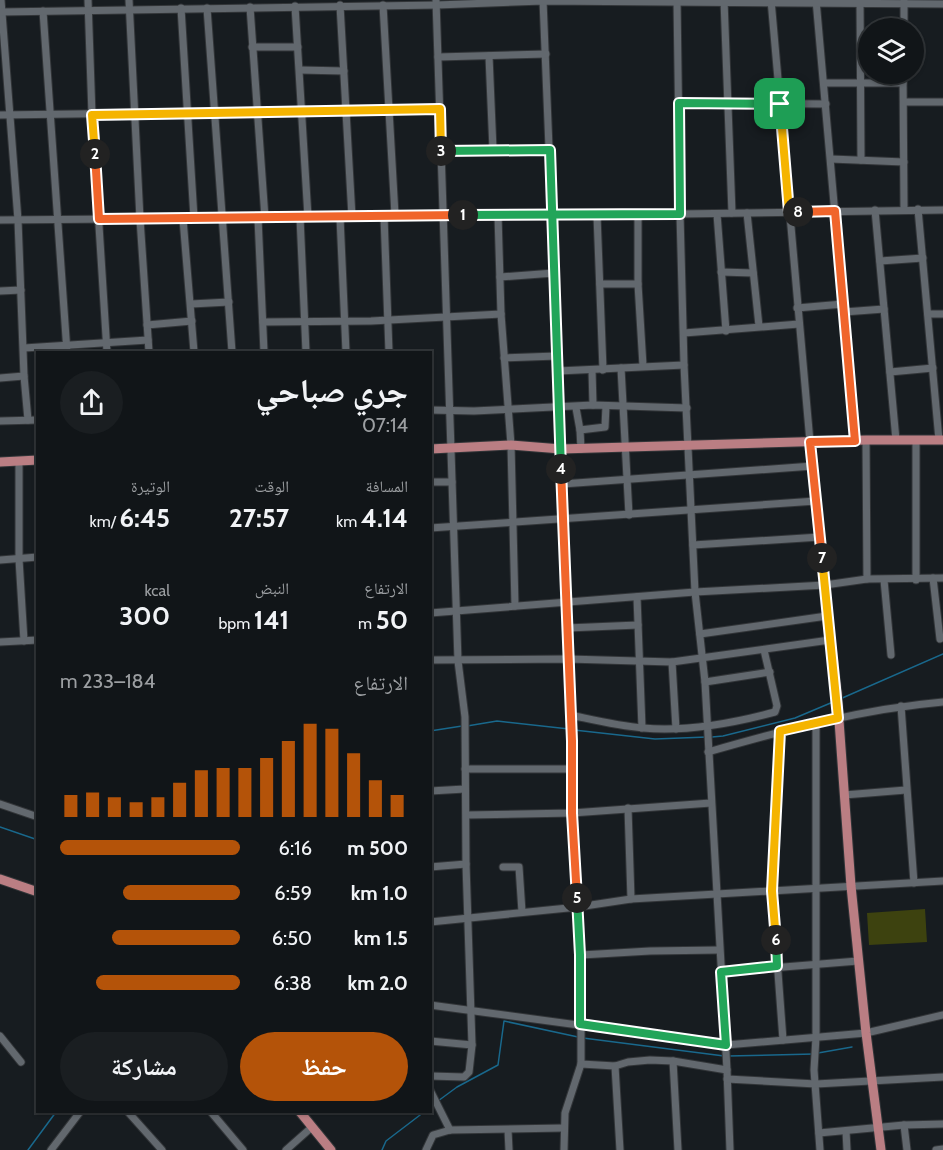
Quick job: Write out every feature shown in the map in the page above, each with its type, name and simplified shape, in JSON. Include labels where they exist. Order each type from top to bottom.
[{"type":"main road","points":[[432,448],[511,445],[581,449],[866,440],[941,440]]},
{"type":"main road","points":[[810,442],[837,693],[858,961],[880,1150]]},
{"type":"main road","points":[[0,462],[36,460]]},
{"type":"main road","points":[[0,879],[36,891]]},
{"type":"main road","points":[[301,1113],[331,1150]]},
{"type":"street","points":[[1,0],[18,220],[28,420]]},
{"type":"street","points":[[88,0],[92,115],[107,351]]},
{"type":"street","points":[[129,0],[149,351]]},
{"type":"street","points":[[1,12],[181,9],[207,8],[217,4],[249,7],[259,3],[340,5],[543,0],[943,4]]},
{"type":"street","points":[[543,0],[572,741],[572,813],[580,955],[581,1064],[565,1113],[564,1150]]},
{"type":"street","points":[[677,1],[684,365],[695,592],[705,682],[730,1150]]},
{"type":"street","points":[[724,1],[732,213]]},
{"type":"street","points":[[771,1],[810,442]]},
{"type":"street","points":[[816,2],[855,441]]},
{"type":"street","points":[[860,2],[860,18]]},
{"type":"street","points":[[903,18],[904,2]]},
{"type":"street","points":[[387,3],[388,110],[394,215]]},
{"type":"street","points":[[432,1076],[464,1077],[467,1075],[472,1045],[466,864],[465,717],[458,661],[436,3]]},
{"type":"street","points":[[300,4],[298,47],[303,112],[306,351]]},
{"type":"street","points":[[340,5],[352,216]]},
{"type":"street","points":[[249,7],[261,218],[264,351]]},
{"type":"street","points":[[207,8],[232,351]]},
{"type":"street","points":[[181,9],[194,218]]},
{"type":"street","points":[[43,11],[66,349]]},
{"type":"street","points":[[252,47],[298,47]]},
{"type":"street","points":[[438,57],[546,54]]},
{"type":"street","points":[[489,56],[493,150]]},
{"type":"street","points":[[300,70],[344,71]]},
{"type":"street","points":[[824,82],[858,83]]},
{"type":"street","points":[[860,84],[861,160]]},
{"type":"street","points":[[903,84],[904,210]]},
{"type":"street","points":[[904,102],[943,102]]},
{"type":"street","points":[[679,103],[826,104]]},
{"type":"street","points":[[0,115],[440,109]]},
{"type":"street","points":[[441,151],[550,150]]},
{"type":"street","points":[[831,159],[904,162]]},
{"type":"street","points":[[918,209],[941,440]]},
{"type":"street","points":[[875,210],[896,440]]},
{"type":"street","points":[[0,220],[943,210]]},
{"type":"street","points":[[747,213],[759,326]]},
{"type":"street","points":[[638,214],[638,284],[643,366]]},
{"type":"street","points":[[717,214],[726,331]]},
{"type":"street","points":[[498,215],[501,314],[511,445],[515,606]]},
{"type":"street","points":[[597,215],[603,370]]},
{"type":"street","points":[[384,216],[389,351]]},
{"type":"street","points":[[340,217],[346,351]]},
{"type":"street","points":[[183,219],[194,351]]},
{"type":"street","points":[[880,261],[923,258]]},
{"type":"street","points":[[721,272],[753,273]]},
{"type":"street","points":[[501,277],[554,273]]},
{"type":"street","points":[[600,284],[638,284]]},
{"type":"street","points":[[0,291],[21,290]]},
{"type":"street","points":[[191,304],[229,302]]},
{"type":"street","points":[[797,308],[884,309]]},
{"type":"street","points":[[263,322],[344,322],[501,314]]},
{"type":"street","points":[[928,314],[943,314]]},
{"type":"street","points":[[147,325],[192,321]]},
{"type":"street","points":[[684,333],[799,324]]},
{"type":"street","points":[[24,348],[66,349],[148,340]]},
{"type":"street","points":[[504,358],[557,356]]},
{"type":"street","points":[[558,371],[684,365]]},
{"type":"street","points":[[621,368],[625,406],[629,515]]},
{"type":"street","points":[[890,372],[933,368]]},
{"type":"street","points":[[592,370],[593,405]]},
{"type":"street","points":[[0,378],[24,376]]},
{"type":"street","points":[[432,410],[576,408],[593,405],[687,408]]},
{"type":"street","points":[[580,430],[605,427],[606,406]]},
{"type":"street","points":[[576,408],[581,449]]},
{"type":"street","points":[[0,422],[36,420]]},
{"type":"street","points":[[866,440],[867,579]]},
{"type":"street","points":[[916,440],[916,580]]},
{"type":"street","points":[[19,461],[19,559],[24,640]]},
{"type":"street","points":[[562,484],[813,466]]},
{"type":"street","points":[[432,482],[452,483]]},
{"type":"street","points":[[432,528],[816,501]]},
{"type":"street","points":[[693,544],[820,537]]},
{"type":"street","points":[[0,560],[36,557]]},
{"type":"street","points":[[432,613],[695,592],[825,585],[867,579],[943,578]]},
{"type":"street","points":[[933,579],[940,639]]},
{"type":"street","points":[[884,580],[891,655]]},
{"type":"street","points":[[637,597],[642,728]]},
{"type":"street","points":[[700,634],[827,616]]},
{"type":"street","points":[[567,627],[638,625]]},
{"type":"street","points":[[0,642],[36,640]]},
{"type":"street","points":[[432,660],[568,659],[672,662],[830,640]]},
{"type":"street","points":[[570,717],[642,728],[676,729],[731,722],[775,712],[777,706],[764,650]]},
{"type":"street","points":[[672,662],[676,729]]},
{"type":"street","points":[[705,682],[770,672]]},
{"type":"street","points":[[708,749],[816,722],[901,706],[943,702]]},
{"type":"street","points":[[901,706],[914,883]]},
{"type":"street","points":[[816,722],[816,1037],[813,1058],[820,1150]]},
{"type":"street","points":[[780,731],[772,891],[783,1040]]},
{"type":"street","points":[[465,769],[572,769]]},
{"type":"street","points":[[432,791],[465,789]]},
{"type":"street","points":[[844,795],[906,790]]},
{"type":"street","points":[[467,815],[572,813],[711,802]]},
{"type":"street","points":[[0,804],[36,816]]},
{"type":"street","points":[[628,808],[631,899]]},
{"type":"street","points":[[432,867],[466,864]]},
{"type":"street","points":[[503,867],[519,867],[522,912]]},
{"type":"street","points":[[432,922],[578,907],[631,899],[717,896],[943,881]]},
{"type":"street","points":[[580,955],[719,950]]},
{"type":"street","points":[[721,972],[858,961]]},
{"type":"street","points":[[432,1005],[726,1045],[866,1032],[943,1015]]},
{"type":"street","points":[[0,1036],[21,1062]]},
{"type":"street","points":[[432,1041],[472,1045]]},
{"type":"street","points":[[581,1064],[615,1066],[639,1061],[674,1061],[727,1067]]},
{"type":"street","points":[[674,1061],[678,1150]]},
{"type":"street","points":[[615,1066],[620,1150]]},
{"type":"street","points":[[727,1079],[816,1084],[943,1077]]},
{"type":"street","points":[[432,1094],[450,1130]]},
{"type":"street","points":[[51,1150],[79,1113]]},
{"type":"street","points":[[129,1113],[162,1150]]},
{"type":"street","points":[[212,1113],[243,1150]]},
{"type":"street","points":[[819,1133],[904,1125],[943,1124]]},
{"type":"street","points":[[904,1125],[907,1150]]},
{"type":"street","points":[[286,1150],[312,1127]]},
{"type":"street","points":[[426,1150],[433,1135],[450,1130],[563,1128]]},
{"type":"street","points":[[508,1130],[509,1150]]},
{"type":"street","points":[[846,1131],[847,1150]]},
{"type":"street","points":[[936,1150],[943,1149]]},
{"type":"green space","points":[[925,909],[927,942],[869,945],[867,913]]},
{"type":"waterway","points":[[840,699],[943,654]]},
{"type":"waterway","points":[[712,737],[795,718],[833,702]]},
{"type":"waterway","points":[[467,726],[497,721],[569,729]]},
{"type":"waterway","points":[[432,731],[462,726]]},
{"type":"waterway","points":[[574,730],[655,739],[707,737]]},
{"type":"waterway","points":[[0,827],[36,839]]},
{"type":"waterway","points":[[438,1101],[457,1087],[498,1065],[504,1021],[578,1037]]},
{"type":"waterway","points":[[583,1038],[724,1056]]},
{"type":"waterway","points":[[818,1053],[852,1047]]},
{"type":"waterway","points":[[728,1056],[814,1054]]},
{"type":"waterway","points":[[28,1150],[55,1113]]},
{"type":"waterway","points":[[382,1150],[386,1141],[423,1113]]},
{"type":"route","points":[[780,104],[679,103],[680,214],[597,215],[552,215],[394,215],[99,219],[92,115],[440,109],[441,151],[550,150],[552,215],[554,273],[564,518],[570,715],[572,741],[572,813],[580,955],[580,1024],[726,1045],[721,972],[777,966],[772,891],[780,731],[838,718],[810,442],[855,441],[835,211],[789,212],[780,104]]}]
